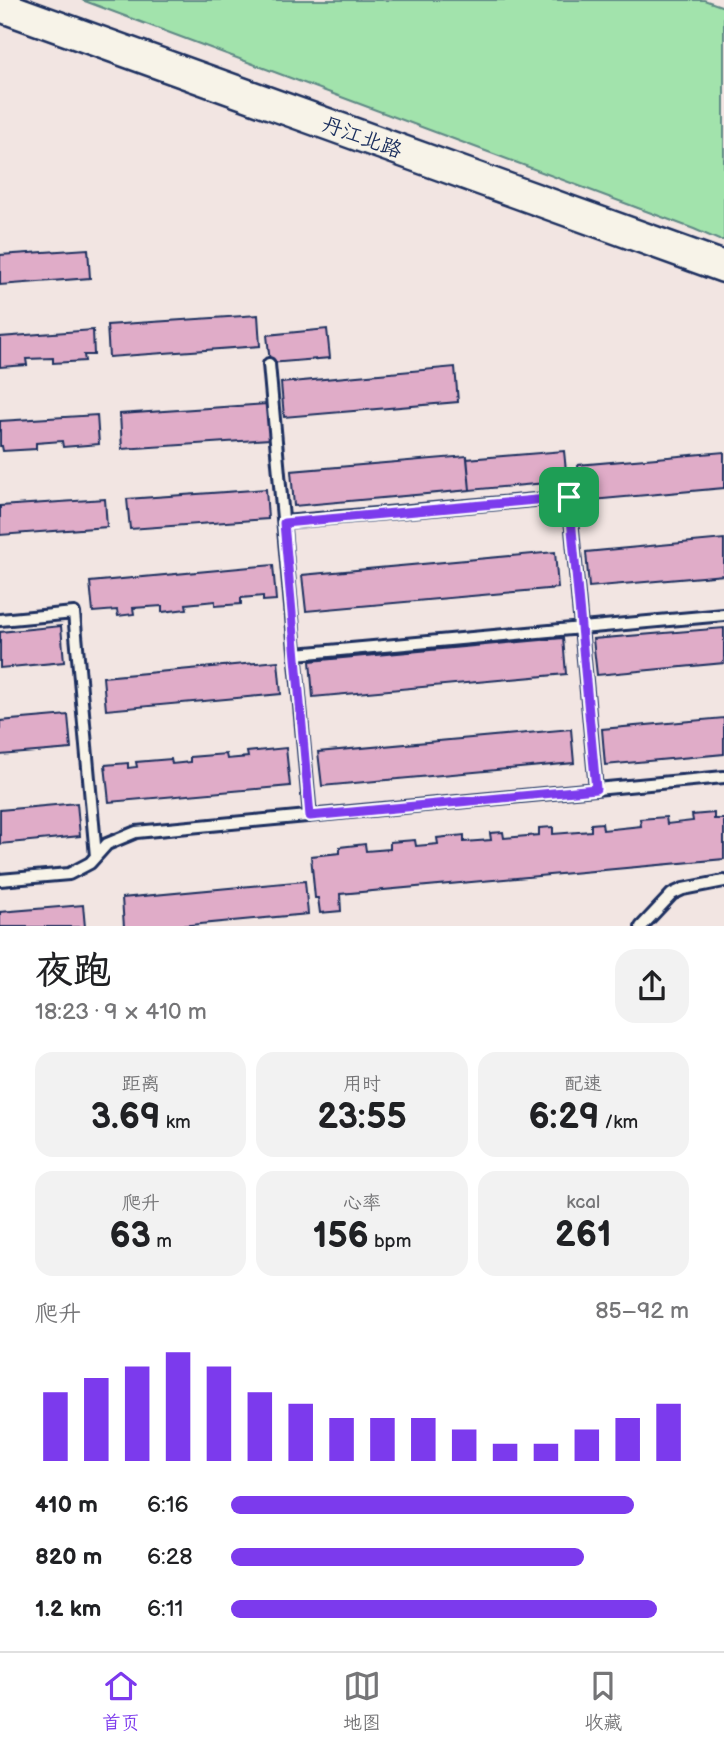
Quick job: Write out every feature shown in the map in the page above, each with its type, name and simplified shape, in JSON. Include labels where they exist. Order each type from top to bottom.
[{"type":"main road","name":"丹江北路","points":[[0,6],[724,267]]},
{"type":"lane","points":[[269,364],[310,816]]},
{"type":"lane","points":[[284,523],[569,497],[596,789]]},
{"type":"lane","points":[[0,620],[74,613],[96,856]]},
{"type":"lane","points":[[296,654],[724,615]]},
{"type":"lane","points":[[0,880],[69,874],[90,863],[107,844],[136,832],[724,777]]},
{"type":"lane","points":[[641,926],[673,894],[683,889],[724,881]]},
{"type":"green space","points":[[82,0],[704,0],[724,7],[724,240],[719,240]]},
{"type":"building","points":[[88,249],[90,278],[0,285],[0,255]]},
{"type":"building","points":[[258,315],[260,346],[109,357],[107,325]]},
{"type":"building","points":[[327,329],[330,358],[270,363],[267,335]]},
{"type":"building","points":[[93,330],[94,355],[84,355],[85,361],[53,363],[53,358],[26,359],[27,365],[0,367],[0,337]]},
{"type":"building","points":[[455,367],[458,402],[284,417],[281,383]]},
{"type":"building","points":[[267,404],[270,439],[122,449],[120,414]]},
{"type":"building","points":[[97,415],[99,444],[63,447],[62,441],[36,443],[36,449],[3,451],[0,446],[0,421]]},
{"type":"building","points":[[564,451],[567,481],[470,490],[467,459]]},
{"type":"building","points":[[724,452],[724,488],[581,501],[578,465]]},
{"type":"building","points":[[467,456],[470,490],[294,506],[291,471]]},
{"type":"building","points":[[266,489],[268,519],[130,529],[127,499]]},
{"type":"building","points":[[105,499],[107,527],[0,535],[0,506]]},
{"type":"building","points":[[724,539],[724,575],[589,587],[586,552]]},
{"type":"building","points":[[555,552],[558,588],[306,611],[302,575]]},
{"type":"building","points":[[273,565],[276,600],[263,601],[263,596],[241,598],[241,604],[215,606],[215,601],[186,604],[187,609],[162,612],[162,606],[133,608],[134,614],[118,616],[117,610],[93,612],[90,582]]},
{"type":"building","points":[[61,626],[64,662],[0,668],[0,632]]},
{"type":"building","points":[[724,628],[724,663],[597,675],[593,639]]},
{"type":"building","points":[[563,638],[566,674],[313,697],[310,661]]},
{"type":"building","points":[[278,661],[281,694],[106,710],[103,677]]},
{"type":"building","points":[[68,715],[71,749],[0,755],[0,721]]},
{"type":"building","points":[[724,718],[724,754],[605,765],[602,729]]},
{"type":"building","points":[[571,729],[574,763],[322,786],[318,752]]},
{"type":"building","points":[[286,748],[290,786],[109,802],[105,765],[128,763],[128,768],[137,767],[136,762],[171,759],[172,764],[190,762],[190,757],[226,754],[227,759],[248,757],[247,752]]},
{"type":"building","points":[[77,803],[80,836],[0,844],[0,810]]},
{"type":"building","points":[[714,813],[714,819],[724,819],[724,859],[340,894],[341,911],[320,913],[318,898],[315,898],[311,856],[340,853],[340,847],[365,844],[366,851],[390,849],[390,842],[415,840],[416,846],[438,844],[437,838],[464,835],[464,842],[491,840],[490,833],[503,832],[504,838],[539,835],[539,828],[553,827],[553,834],[591,831],[591,824],[602,823],[603,830],[641,826],[640,819],[666,817],[667,824],[693,821],[692,815]]},
{"type":"building","points":[[305,881],[308,914],[180,926],[124,926],[122,898]]},
{"type":"building","points":[[83,905],[85,926],[0,926],[0,912]]},
{"type":"route","points":[[569,497],[596,789],[310,816],[284,523],[569,497]]}]
